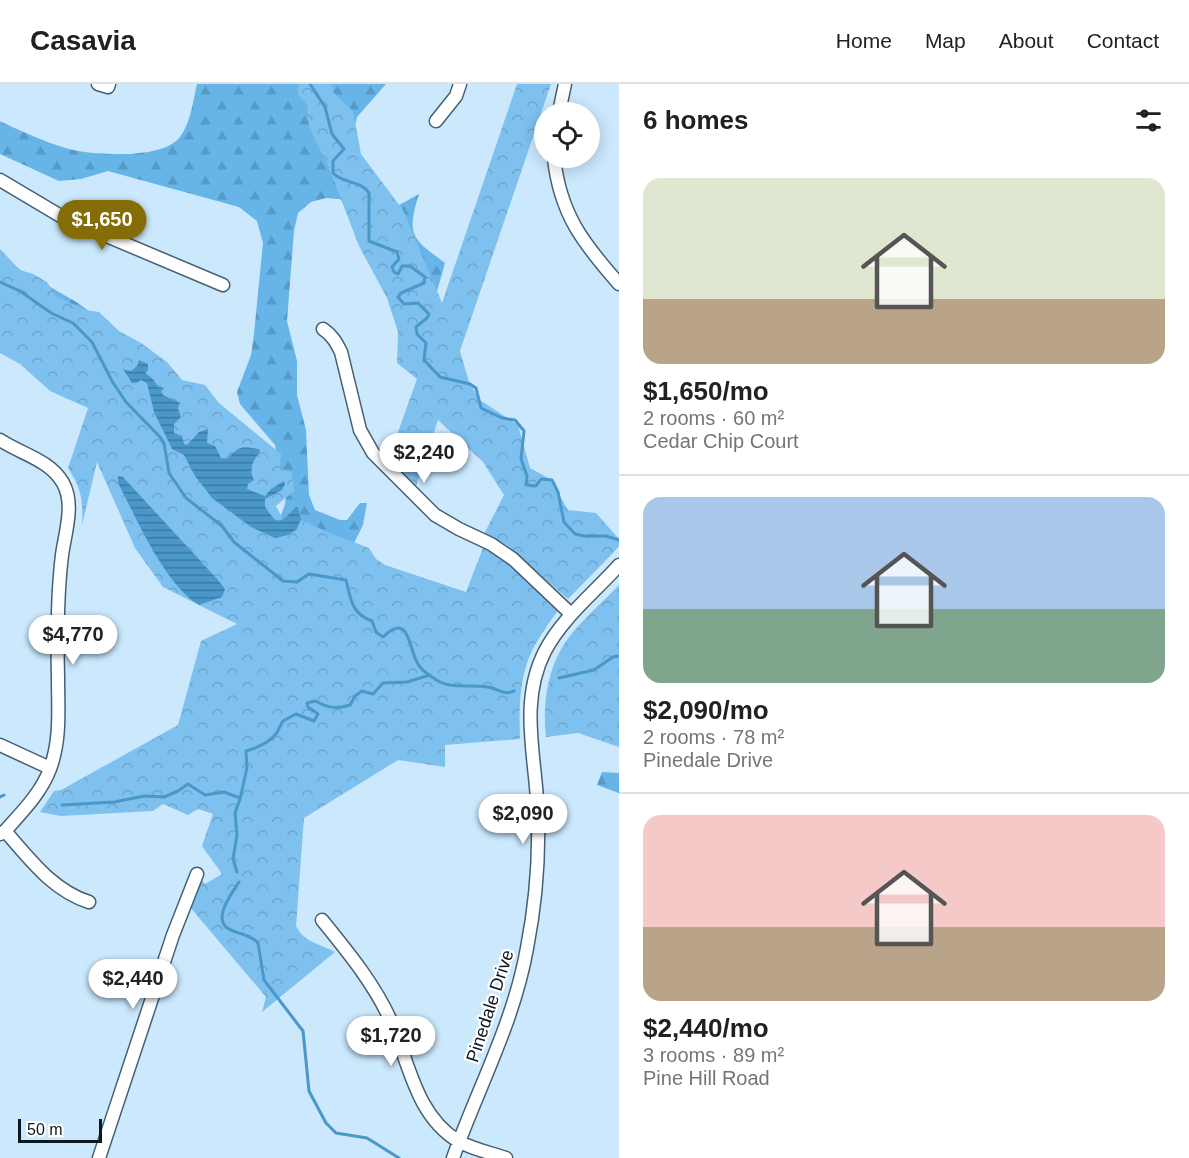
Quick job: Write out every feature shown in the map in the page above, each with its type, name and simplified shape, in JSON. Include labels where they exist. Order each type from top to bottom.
[{"type":"street","points":[[98,84],[108,87],[109,84]]},
{"type":"street","points":[[436,121],[456,96],[460,84]]},
{"type":"street","points":[[561,102],[565,84]]},
{"type":"street","points":[[556,168],[564,208],[591,252],[619,285]]},
{"type":"street","points":[[0,180],[64,218],[223,285]]},
{"type":"street","points":[[323,330],[330,334],[341,352],[360,430],[373,453],[435,515],[491,544],[513,559],[571,614]]},
{"type":"street","points":[[0,440],[45,464],[64,484],[68,496],[59,596],[58,736],[50,768],[38,792],[3,833],[49,879],[73,897],[89,902]]},
{"type":"street","name":"Pinedale Drive","points":[[453,1158],[510,1016],[527,949],[536,876],[538,820],[530,731],[531,699],[537,672],[544,653],[571,614],[619,565]]},
{"type":"street","points":[[0,745],[50,768]]},
{"type":"street","points":[[99,1158],[173,935],[197,874]]},
{"type":"street","points":[[322,920],[363,972],[380,999],[417,1093],[434,1120],[459,1142],[506,1158]]},
{"type":"green space","points":[[197,84],[386,84],[357,117],[351,143],[352,152],[369,169],[392,209],[419,194],[413,219],[415,235],[425,248],[445,263],[419,355],[406,327],[391,310],[382,278],[362,233],[361,206],[348,200],[326,198],[311,202],[298,213],[294,231],[287,321],[297,361],[297,395],[306,430],[309,495],[315,510],[340,520],[347,520],[360,503],[367,503],[363,525],[351,549],[344,575],[306,563],[285,566],[249,558],[210,538],[163,493],[128,452],[85,368],[71,353],[54,342],[0,333],[0,258],[78,303],[98,318],[118,340],[111,350],[113,363],[154,410],[179,462],[199,490],[253,535],[266,537],[274,534],[285,504],[288,478],[278,467],[275,445],[240,404],[237,392],[251,355],[254,334],[263,243],[257,221],[239,207],[108,171],[81,179],[59,181],[0,154],[0,121],[28,134],[78,151],[132,154],[160,149],[172,144],[184,131]]},
{"type":"green space","points":[[299,84],[332,84],[334,93],[353,111],[361,154],[403,210],[442,303],[517,84],[551,84],[545,102],[534,102],[534,134],[460,351],[469,382],[480,400],[518,425],[530,468],[550,479],[568,510],[596,513],[619,539],[619,546],[568,599],[505,544],[484,534],[504,495],[483,462],[438,420],[416,486],[388,460],[417,379],[397,363],[398,332],[387,298],[359,246],[329,168],[309,127],[307,105],[298,94]]},
{"type":"green space","points":[[0,249],[20,270],[47,282],[56,296],[85,310],[99,312],[119,331],[141,343],[167,362],[182,380],[205,385],[219,403],[281,454],[280,469],[292,472],[294,491],[276,506],[283,519],[305,521],[369,548],[376,559],[385,565],[466,592],[483,548],[503,558],[559,609],[540,636],[527,663],[520,701],[520,739],[445,745],[445,767],[398,760],[304,818],[296,926],[303,936],[335,952],[262,1012],[266,997],[190,907],[200,878],[205,884],[222,874],[202,846],[213,814],[198,809],[188,815],[163,804],[153,811],[61,816],[40,812],[54,791],[61,790],[178,725],[201,641],[237,624],[163,587],[135,548],[97,462],[82,525],[81,495],[68,468],[88,408],[50,391],[20,364],[0,353]]},
{"type":"green space","points":[[619,585],[619,747],[578,733],[546,737],[546,698],[556,659],[576,629]]},
{"type":"green space","points":[[602,772],[619,773],[619,793],[597,785]]},
{"type":"shaded area","points":[[139,360],[148,364],[148,370],[145,373],[158,387],[164,388],[161,391],[163,395],[180,403],[178,408],[181,417],[174,424],[174,433],[182,436],[184,444],[187,445],[199,432],[208,429],[207,443],[215,446],[221,458],[228,457],[240,448],[259,449],[260,452],[251,468],[254,480],[248,484],[247,489],[265,496],[284,481],[282,490],[265,499],[265,507],[274,519],[279,521],[296,507],[298,508],[301,519],[297,529],[288,535],[275,538],[251,527],[212,498],[195,476],[184,455],[172,449],[154,412],[147,383],[141,380],[132,383],[123,369],[131,371],[137,366]]},
{"type":"shaded area","points":[[118,476],[123,477],[218,580],[225,589],[222,597],[199,605],[174,582],[152,550],[118,483]]},
{"type":"waterway","points":[[310,84],[325,107],[332,134],[344,149],[333,161],[333,173],[361,186],[369,193],[369,241],[397,252],[399,259],[392,267],[394,272],[398,274],[402,266],[410,266],[425,277],[424,283],[401,293],[398,297],[404,304],[418,303],[429,314],[416,327],[417,334],[426,343],[424,360],[440,377],[470,384],[476,388],[481,408],[502,418],[515,420],[524,431],[521,459],[527,476],[526,485],[536,486],[541,479],[552,480],[558,492],[564,522],[575,534],[606,536],[619,540]]},
{"type":"waterway","points":[[0,282],[20,291],[51,313],[73,323],[92,342],[112,381],[126,402],[164,443],[169,473],[186,498],[222,526],[234,542],[283,581],[297,582],[309,574],[346,580],[353,605],[360,614],[372,621],[376,632],[383,637],[392,630],[398,628],[403,630],[418,664],[440,682],[451,685],[481,686],[507,693],[514,691]]},
{"type":"waterway","points":[[559,678],[594,670],[613,657],[619,656]]},
{"type":"waterway","points":[[237,872],[233,859],[237,835],[235,813],[247,768],[246,751],[270,740],[283,721],[296,714],[314,721],[318,714],[308,707],[307,703],[315,701],[331,707],[345,707],[350,705],[355,696],[362,691],[373,694],[383,683],[407,682],[430,675]]},
{"type":"waterway","points":[[62,805],[114,802],[144,796],[164,797],[188,784],[205,795],[224,792],[240,798]]},
{"type":"waterway","points":[[0,797],[4,795]]},
{"type":"waterway","points":[[239,882],[223,909],[222,921],[228,929],[251,937],[258,943],[264,980],[303,1031],[309,1091],[326,1123],[336,1133],[367,1138],[399,1158]]}]
